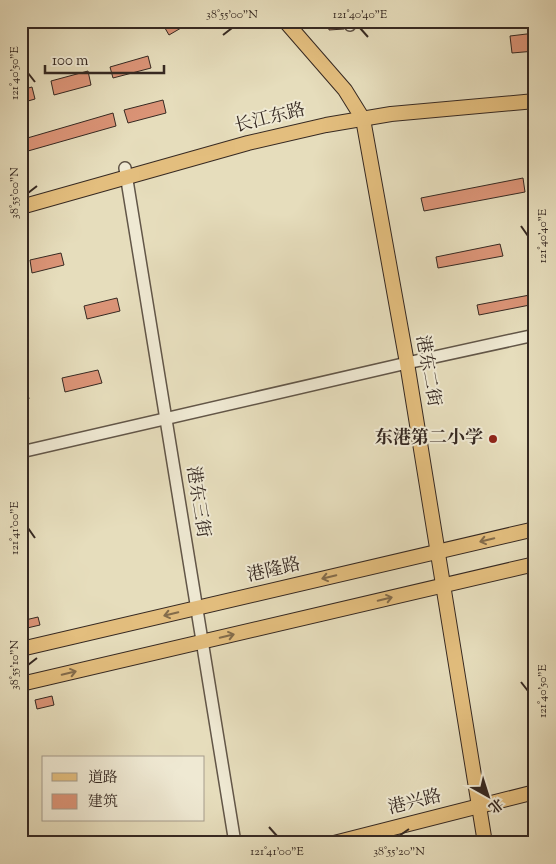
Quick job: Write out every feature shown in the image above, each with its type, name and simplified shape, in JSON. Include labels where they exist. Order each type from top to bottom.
[{"type":"main road","name":"港东二街","points":[[285,21],[345,90],[360,115],[406,362],[485,843]]},
{"type":"main road","name":"长江东路","points":[[21,197],[326,125],[385,106],[535,92]]},
{"type":"main road","name":"长江东路","points":[[360,115],[391,114],[535,100]]},
{"type":"main road","name":"长江东路","points":[[21,207],[126,172]]},
{"type":"main road","name":"港隆路","points":[[21,649],[535,529]]},
{"type":"main road","points":[[21,684],[535,564]]},
{"type":"main road","name":"港兴路","points":[[334,843],[535,792]]},
{"type":"street","name":"港东三街","points":[[126,172],[235,843]]},
{"type":"street","points":[[21,452],[406,362],[535,335]]},
{"type":"building","points":[[165,21],[193,21],[169,35],[162,23]]},
{"type":"building","points":[[328,21],[342,21],[344,29],[329,30]]},
{"type":"building","points":[[535,33],[535,51],[512,53],[510,36]]},
{"type":"building","points":[[148,56],[151,68],[113,78],[110,67]]},
{"type":"building","points":[[88,71],[91,85],[54,95],[51,81]]},
{"type":"building","points":[[32,87],[35,99],[21,103],[21,90]]},
{"type":"building","points":[[163,100],[166,113],[128,123],[124,110]]},
{"type":"building","points":[[113,113],[116,126],[28,151],[24,139]]},
{"type":"building","points":[[523,178],[525,192],[424,211],[421,198]]},
{"type":"building","points":[[500,244],[503,256],[438,268],[436,257]]},
{"type":"building","points":[[61,253],[64,265],[32,273],[30,260]]},
{"type":"building","points":[[535,294],[535,304],[479,315],[477,305]]},
{"type":"building","points":[[117,298],[120,311],[87,319],[84,306]]},
{"type":"building","points":[[98,370],[102,383],[65,392],[62,378]]},
{"type":"building","points":[[21,375],[24,375],[29,399],[21,401]]},
{"type":"building","points":[[38,617],[40,625],[23,629],[21,621]]},
{"type":"building","points":[[52,696],[54,705],[37,709],[35,700]]},
{"type":"place","name":"东港第二小学","points":[[493,439]]}]
